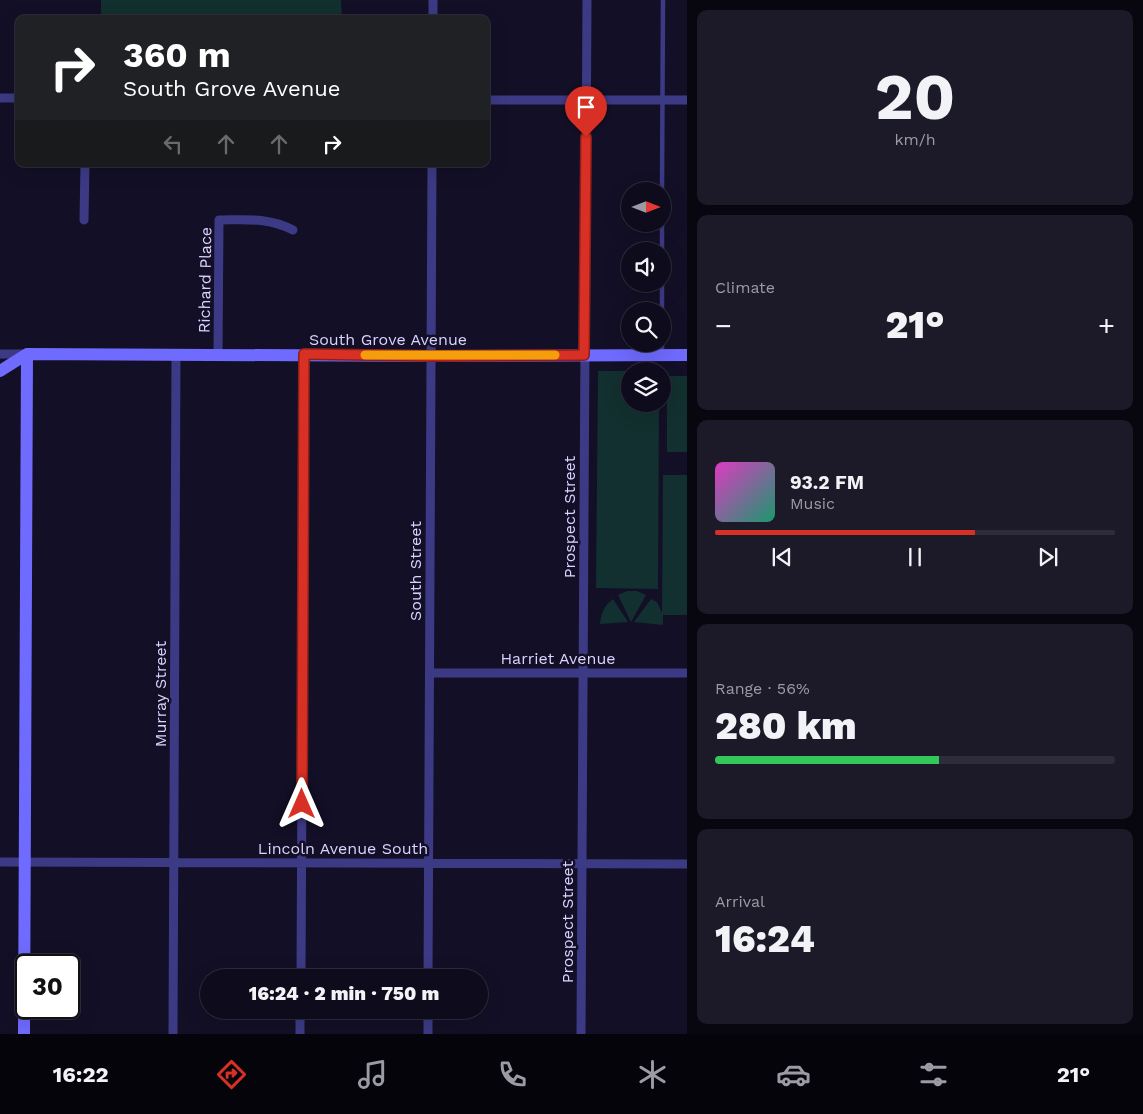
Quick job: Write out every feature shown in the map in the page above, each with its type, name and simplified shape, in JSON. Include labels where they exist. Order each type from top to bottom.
[{"type":"street","points":[[433,0],[433,15]]},
{"type":"street","name":"Prospect Street","points":[[581,1034],[587,0]]},
{"type":"street","points":[[0,98],[15,98]]},
{"type":"street","points":[[490,100],[687,100]]},
{"type":"street","points":[[84,220],[85,167]]},
{"type":"street","name":"South Street","points":[[428,969],[432,167]]},
{"type":"street","name":"Richard Place","points":[[218,354],[219,220],[266,220],[280,223],[293,230]]},
{"type":"street","name":"South Grove Avenue","points":[[671,351],[687,355]]},
{"type":"street","name":"South Grove Avenue","points":[[0,354],[431,356],[584,355],[623,352]]},
{"type":"street","points":[[0,370],[27,354]]},
{"type":"street","points":[[24,1034],[27,354]]},
{"type":"street","name":"Murray Street","points":[[173,1034],[176,354]]},
{"type":"street","points":[[300,969],[304,354]]},
{"type":"street","name":"Harriet Avenue","points":[[430,673],[687,673]]},
{"type":"street","name":"Lincoln Avenue South","points":[[0,862],[687,864]]},
{"type":"street","points":[[300,1019],[300,1034]]},
{"type":"street","points":[[428,1019],[428,1034]]},
{"type":"lane","points":[[662,182],[663,0]]},
{"type":"green space","points":[[101,0],[341,0],[342,15],[101,15]]},
{"type":"green space","points":[[598,371],[621,371],[621,412],[659,412],[658,589],[596,588]]},
{"type":"green space","points":[[671,376],[687,376],[687,452],[667,452],[667,412],[671,412]]},
{"type":"green space","points":[[663,475],[687,475],[687,615],[663,615],[663,625],[634,622],[651,599],[657,602],[662,613]]},
{"type":"green space","points":[[627,591],[637,591],[646,595],[631,622],[618,595]]},
{"type":"green space","points":[[613,599],[628,622],[600,624],[601,616],[607,604]]},
{"type":"slow traffic","points":[[365,355],[555,355]]},
{"type":"route","points":[[302,804],[304,354],[431,356],[584,355],[586,137]]}]
